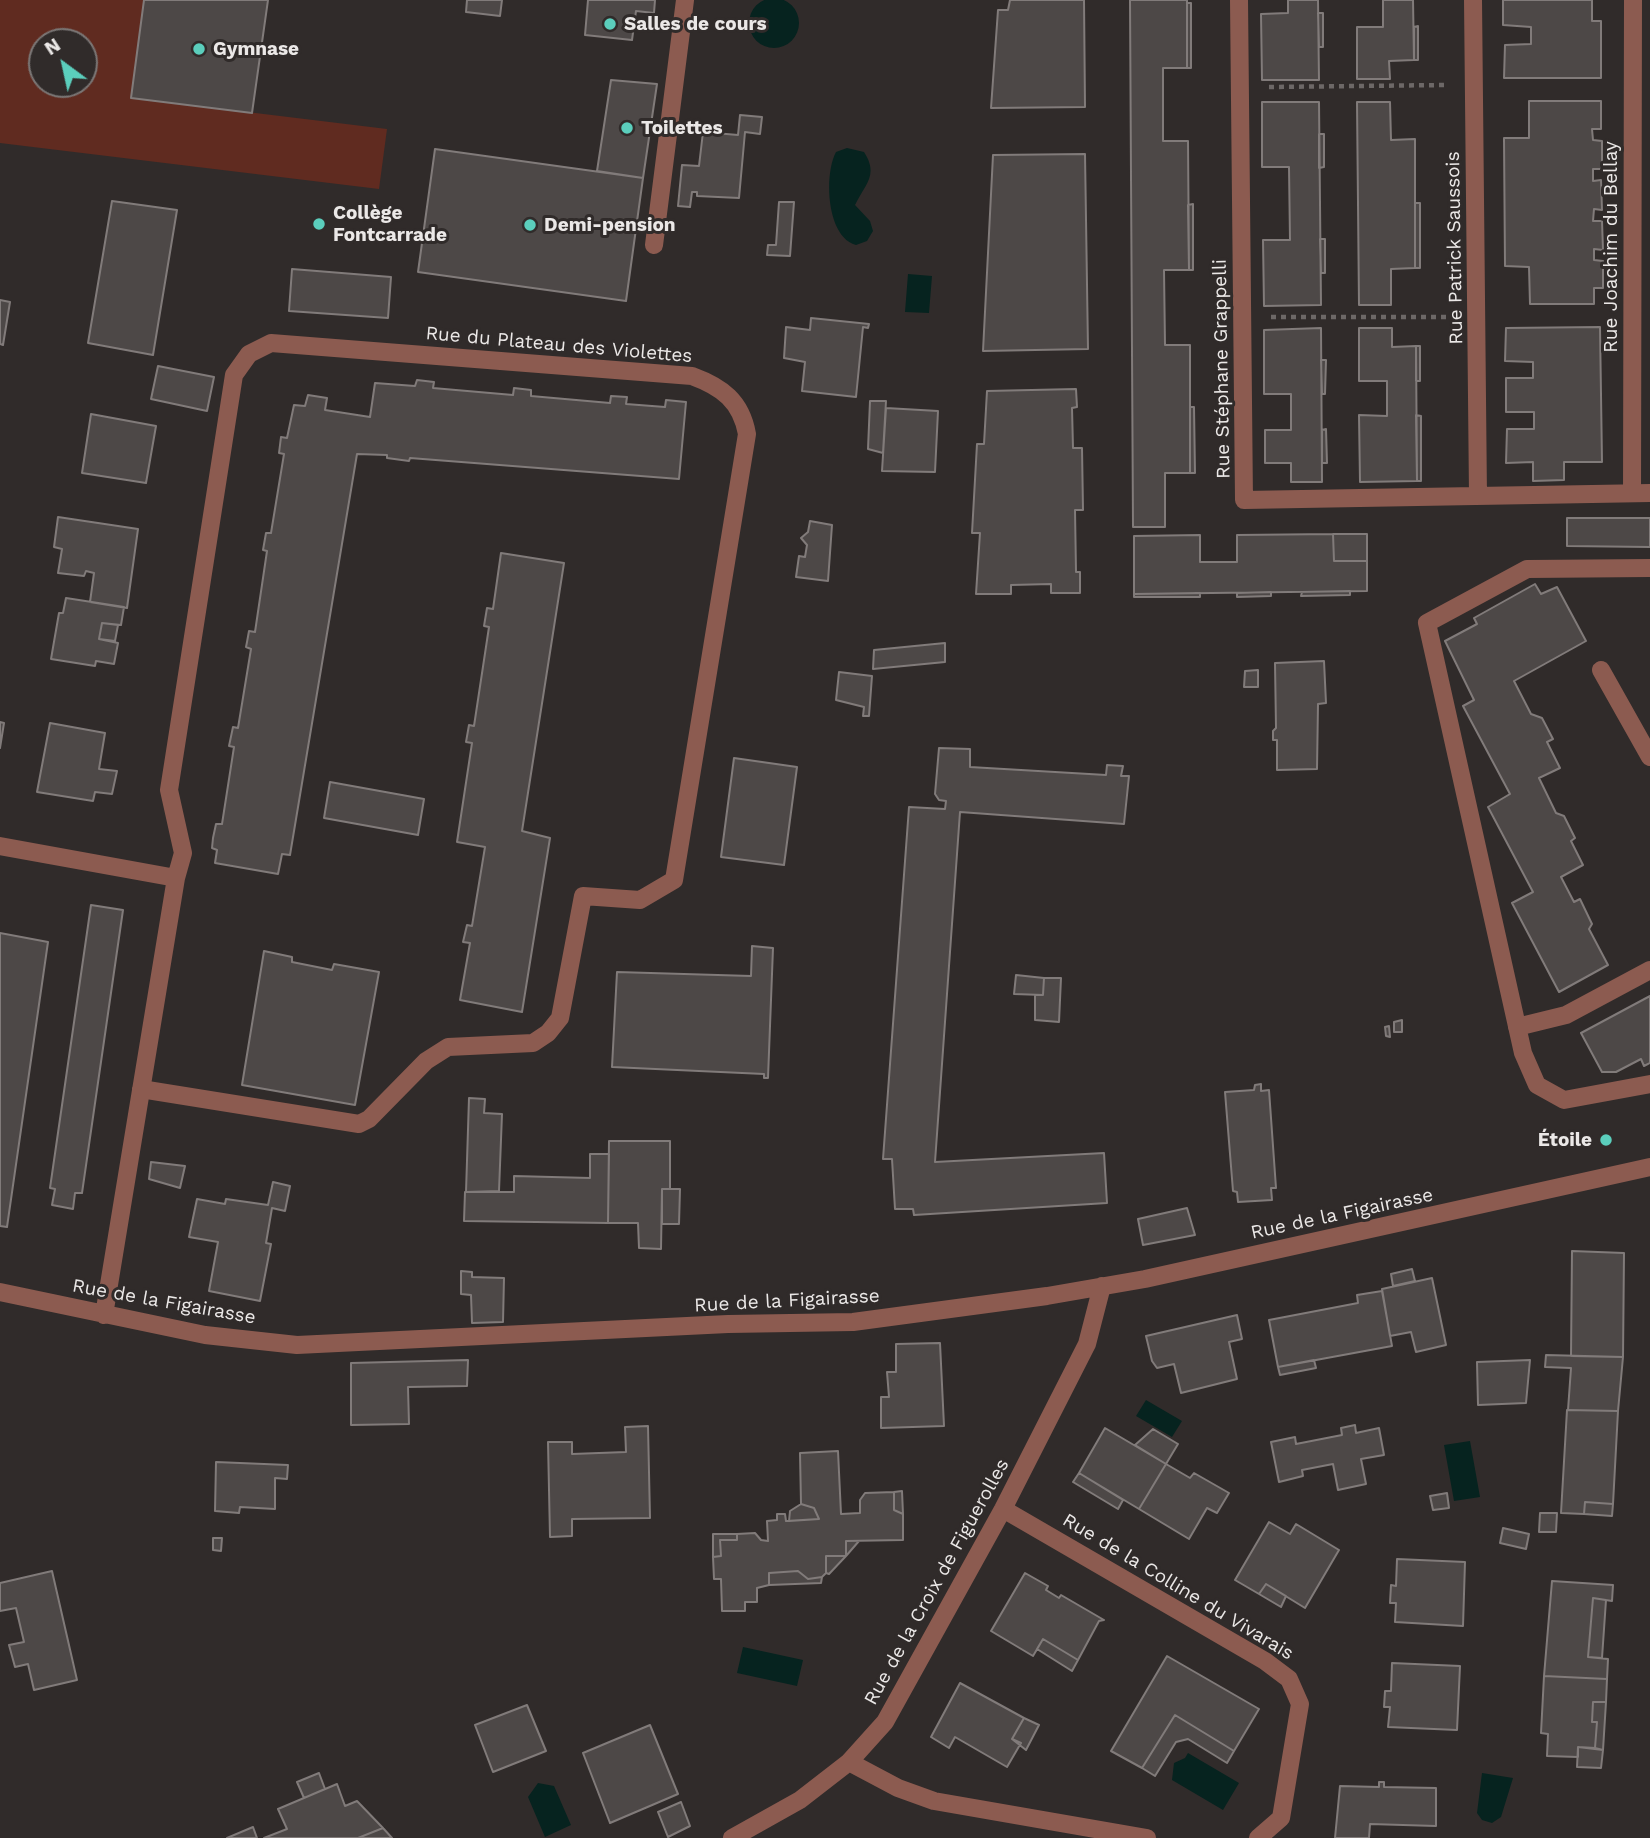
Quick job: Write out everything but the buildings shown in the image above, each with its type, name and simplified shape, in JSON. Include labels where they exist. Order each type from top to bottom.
[{"type":"street","points":[[654,245],[685,0]]},
{"type":"street","name":"Rue Stéphane Grappelli","points":[[1239,0],[1244,500],[1641,493]]},
{"type":"street","name":"Rue Patrick Saussois","points":[[1473,0],[1478,496]]},
{"type":"street","name":"Rue Joachim du Bellay","points":[[1633,0],[1641,493]]},
{"type":"street","name":"Rue du Plateau des Violettes","points":[[104,1315],[141,1089],[176,878],[183,853],[169,790],[234,376],[248,354],[271,343],[692,376],[716,385],[744,415],[747,434],[674,880],[640,900],[583,897],[560,1018],[548,1033],[533,1043],[448,1047],[426,1061],[369,1119],[359,1124],[141,1089]]},
{"type":"street","points":[[1650,568],[1527,569],[1427,623],[1523,1053],[1537,1085],[1564,1100],[1650,1083]]},
{"type":"street","points":[[1601,670],[1650,757]]},
{"type":"street","points":[[0,846],[176,878]]},
{"type":"street","points":[[1517,1027],[1566,1015],[1650,970]]},
{"type":"street","name":"Rue de la Figairasse","points":[[0,1292],[205,1335],[297,1345],[714,1325],[853,1322],[1102,1286],[1650,1167]]},
{"type":"street","name":"Rue de la Croix de Figuerolles","points":[[733,1838],[800,1800],[849,1762],[885,1721],[1003,1509],[1087,1344],[1102,1286]]},
{"type":"street","name":"Rue de la Colline du Vivarais","points":[[1003,1509],[1265,1661],[1289,1679],[1300,1704],[1281,1818],[1258,1838]]},
{"type":"street","points":[[849,1762],[887,1783],[934,1801],[1147,1838]]},
{"type":"path","points":[[1240,88],[1474,84]]},
{"type":"path","points":[[1242,317],[1476,317]]},
{"type":"shaded area","points":[[0,0],[144,0],[132,98],[387,129],[379,189],[0,143]]},
{"type":"water","points":[[774,-2],[791,6],[799,23],[791,40],[774,48],[757,40],[749,23],[757,6]]},
{"type":"water","points":[[847,148],[864,152],[870,167],[869,179],[855,205],[870,221],[873,231],[867,241],[856,245],[846,240],[839,230],[830,204],[832,162],[836,152]]},
{"type":"water","points":[[908,274],[932,276],[929,313],[905,312]]},
{"type":"water","points":[[1146,1400],[1182,1421],[1172,1437],[1136,1416]]},
{"type":"water","points":[[1470,1441],[1480,1497],[1454,1501],[1444,1445]]},
{"type":"water","points":[[743,1647],[803,1660],[797,1686],[737,1673]]},
{"type":"water","points":[[1188,1753],[1239,1783],[1223,1810],[1172,1780],[1174,1763],[1185,1758]]},
{"type":"water","points":[[1482,1773],[1513,1778],[1501,1817],[1492,1823],[1482,1820],[1477,1813]]},
{"type":"water","points":[[538,1783],[554,1786],[571,1825],[545,1837],[528,1797]]},
{"type":"place","name":"Salles de cours","points":[[610,24]]},
{"type":"place","name":"Gymnase","points":[[199,49]]},
{"type":"place","name":"Toilettes","points":[[627,128]]},
{"type":"place","name":"Collège Fontcarrade","points":[[319,224]]},
{"type":"place","name":"Demi-pension","points":[[530,225]]},
{"type":"place","name":"Étoile","points":[[1606,1140]]}]
